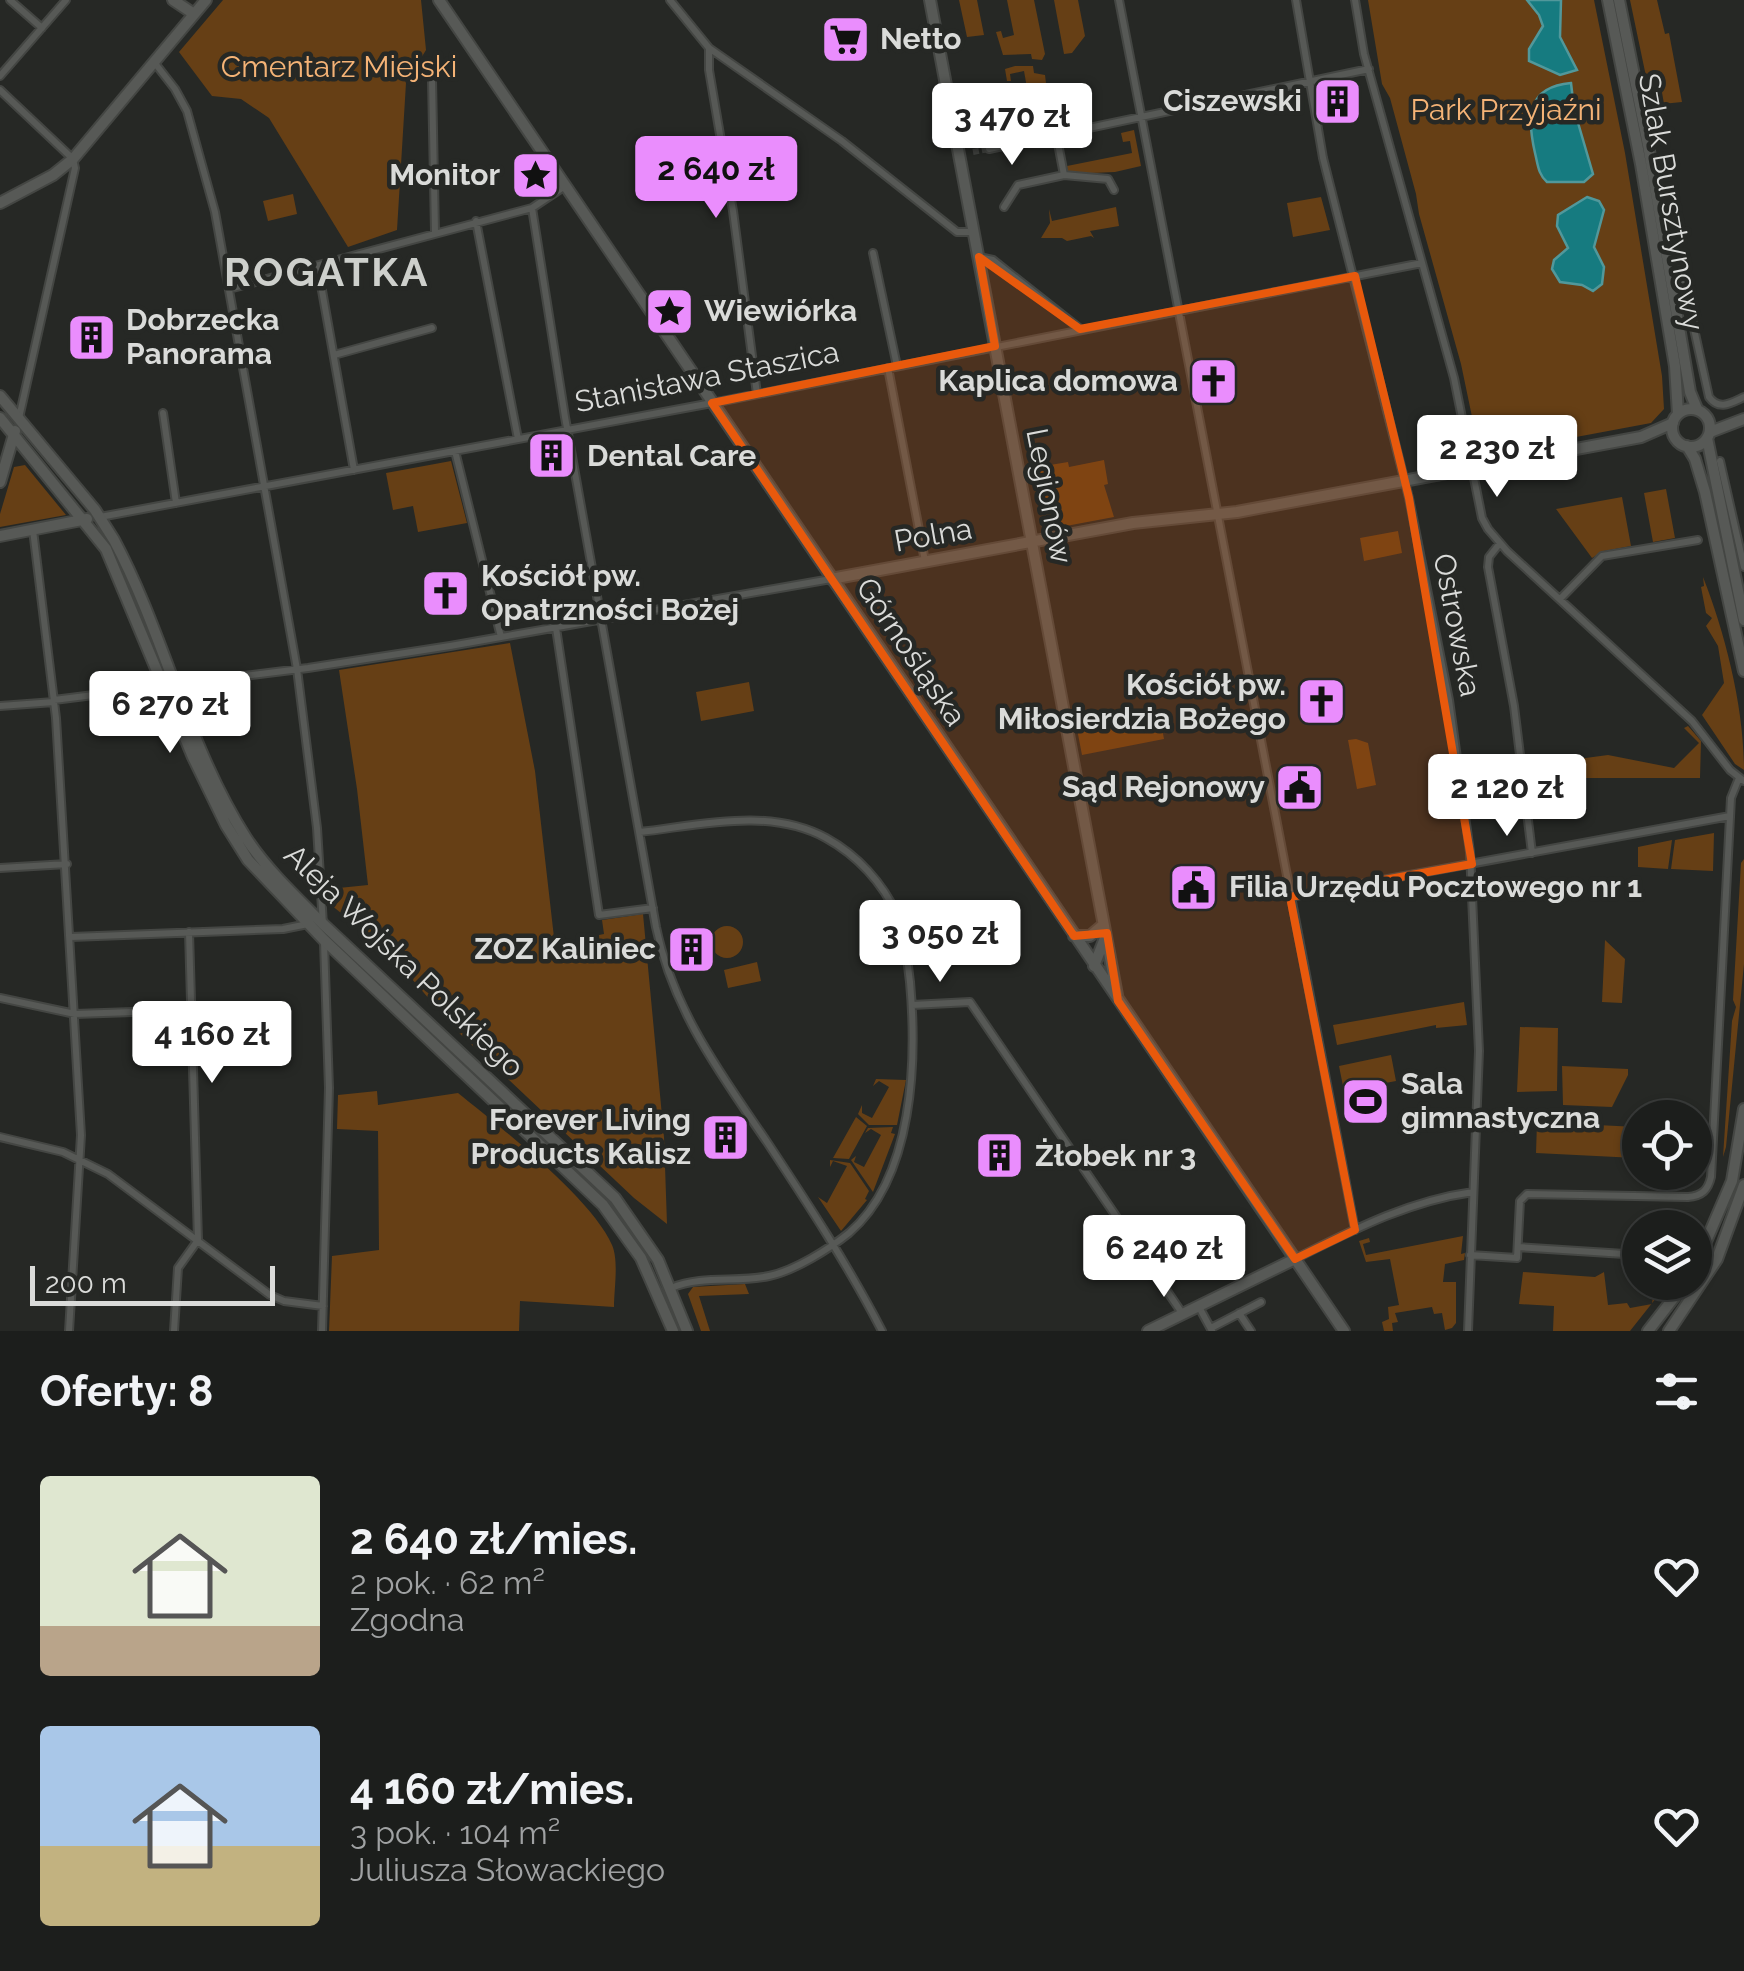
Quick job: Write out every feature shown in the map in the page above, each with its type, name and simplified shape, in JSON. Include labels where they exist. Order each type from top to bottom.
[{"type":"street","points":[[10,0],[42,28]]},
{"type":"street","points":[[0,76],[66,0]]},
{"type":"street","points":[[173,0],[194,14]]},
{"type":"street","points":[[0,203],[72,160],[206,0]]},
{"type":"street","name":"Górnośląska","points":[[439,0],[1344,1331]]},
{"type":"street","points":[[670,0],[709,48],[842,140],[957,232],[974,232]]},
{"type":"street","name":"Legionów","points":[[930,0],[964,154],[974,232],[1118,1001]]},
{"type":"street","points":[[1118,0],[1355,1230]]},
{"type":"street","name":"Ostrowska","points":[[1296,0],[1324,158],[1405,480],[1449,700],[1472,864],[1478,1036],[1468,1331]]},
{"type":"street","points":[[1354,0],[1368,69],[1454,378],[1485,524],[1500,543],[1701,729],[1730,770],[1742,779],[1732,792],[1712,1176],[1705,1191],[1688,1197],[1524,1195],[1520,1201],[1517,1258],[1470,1255]]},
{"type":"street","name":"Szlak Bursztynowy","points":[[1608,0],[1675,366],[1676,418]]},
{"type":"street","name":"Szlak Bursztynowy","points":[[1619,0],[1652,162],[1690,392],[1697,410]]},
{"type":"street","points":[[709,48],[709,70],[733,211],[757,394]]},
{"type":"street","points":[[154,62],[180,96],[211,196],[297,669],[324,924],[329,1088],[322,1331]]},
{"type":"street","points":[[989,149],[1368,69]]},
{"type":"street","points":[[432,79],[435,232]]},
{"type":"street","points":[[0,90],[72,160],[73,184],[19,419],[0,482]]},
{"type":"street","points":[[1056,133],[1064,175]]},
{"type":"street","points":[[60,169],[73,184]]},
{"type":"street","points":[[1004,207],[1018,185],[1064,175],[1108,179],[1114,190]]},
{"type":"street","points":[[228,289],[532,208],[565,186]]},
{"type":"street","points":[[532,208],[568,430],[668,975],[692,1028],[834,1243],[882,1331]]},
{"type":"street","points":[[1672,208],[1672,227],[1709,397],[1723,405],[1744,397]]},
{"type":"street","points":[[476,221],[518,439]]},
{"type":"street","points":[[873,253],[925,562]]},
{"type":"street","points":[[979,257],[993,260],[1080,329]]},
{"type":"street","name":"Stanisława Staszica","points":[[0,536],[712,403],[1422,262]]},
{"type":"street","points":[[318,268],[354,470]]},
{"type":"street","points":[[334,354],[432,328]]},
{"type":"street","name":"Aleja Wojska Polskiego","points":[[0,396],[100,517],[124,560],[192,757],[234,839],[258,872],[324,940],[603,1205],[641,1258],[673,1331]]},
{"type":"street","points":[[1744,418],[1708,418],[1697,410],[1676,418],[1681,443],[1694,459],[1705,492],[1744,671]]},
{"type":"street","points":[[163,412],[176,503]]},
{"type":"street","name":"Aleja Wojska Polskiego","points":[[0,418],[84,520],[115,568],[237,823],[264,862],[302,904],[602,1185],[642,1233],[672,1288],[687,1331]]},
{"type":"street","name":"Polna","points":[[0,706],[297,669],[603,620],[1133,523],[1217,514],[1641,437],[1676,418]]},
{"type":"street","points":[[1708,418],[1744,620]]},
{"type":"street","points":[[1681,443],[1698,446],[1708,435],[1744,418]]},
{"type":"street","name":"Polna","points":[[1641,437],[1681,443]]},
{"type":"street","points":[[455,450],[502,637]]},
{"type":"street","points":[[1720,461],[1744,567]]},
{"type":"street","points":[[32,530],[54,701],[75,1014],[81,1158],[69,1331]]},
{"type":"street","points":[[1560,599],[1602,556],[1698,540]]},
{"type":"street","points":[[1500,543],[1489,557],[1488,567],[1514,706],[1532,853]]},
{"type":"street","points":[[556,628],[599,915],[653,908]]},
{"type":"street","points":[[1290,897],[1730,816]]},
{"type":"street","points":[[640,832],[762,820],[800,828],[839,846],[878,882],[897,916],[906,945],[912,1005],[912,1084],[896,1154],[868,1211],[834,1243],[771,1276],[694,1280],[672,1288]]},
{"type":"street","points":[[0,868],[66,864]]},
{"type":"street","points":[[302,904],[314,901],[322,892]]},
{"type":"street","points":[[71,937],[283,929],[308,924]]},
{"type":"street","points":[[1074,936],[1090,936],[1103,925]]},
{"type":"street","points":[[174,1331],[178,1268],[198,1240],[189,932]]},
{"type":"street","points":[[1094,966],[1105,938]]},
{"type":"street","points":[[1094,966],[1111,957]]},
{"type":"street","points":[[0,998],[75,1014],[192,1010]]},
{"type":"street","points":[[912,1005],[970,1002],[1182,1314]]},
{"type":"street","points":[[1712,1227],[1732,1180],[1744,1110]]},
{"type":"street","points":[[0,1137],[81,1158],[270,1294],[284,1301],[323,1306]]},
{"type":"street","points":[[1657,1330],[1717,1259],[1744,1185]]},
{"type":"street","points":[[1148,1331],[1417,1203],[1473,1192]]},
{"type":"street","points":[[1518,1246],[1622,1254]]},
{"type":"street","points":[[1657,1330],[1675,1300]]},
{"type":"street","points":[[1198,1306],[1212,1330],[1261,1302]]},
{"type":"street","points":[[1239,1312],[1251,1331]]},
{"type":"highlighted area","points":[[979,257],[1080,329],[1355,276],[1409,498],[1472,864],[1290,897],[1355,1230],[1295,1259],[1118,1001],[1107,933],[1074,936],[712,403],[995,346]]},
{"type":"green space","name":"Cmentarz Miejski","points":[[223,0],[421,0],[426,50],[406,83],[397,230],[348,247],[269,118],[241,99],[212,96],[179,52]]},
{"type":"green space","points":[[959,0],[977,0],[984,35],[967,37]]},
{"type":"green space","points":[[1007,0],[1034,0],[1045,54],[1042,60],[1032,59],[1031,54],[1003,55],[996,32],[1001,31],[1003,38],[1014,35]]},
{"type":"green space","points":[[1054,0],[1078,0],[1085,36],[1072,53],[1064,54]]},
{"type":"green space","name":"Park Przyjaźni","points":[[1368,0],[1594,0],[1625,153],[1662,376],[1664,409],[1651,423],[1480,455],[1461,364],[1390,98],[1382,84]]},
{"type":"green space","points":[[1630,0],[1657,0],[1665,34],[1669,33],[1682,102],[1652,105]]},
{"type":"green space","points":[[1033,66],[1034,73],[1045,75],[1046,83],[1035,86],[1042,127],[1016,132],[1013,116],[1017,116],[1019,124],[1033,122],[1024,71],[1010,74],[1011,81],[1007,81],[1005,69]]},
{"type":"green space","points":[[1134,130],[1141,166],[1115,172],[1068,174],[1067,166],[1132,153],[1130,141],[1123,142],[1121,133]]},
{"type":"green space","points":[[293,194],[297,214],[268,221],[263,201]]},
{"type":"green space","points":[[1321,197],[1330,230],[1293,237],[1287,203]]},
{"type":"green space","points":[[1116,207],[1119,226],[1090,231],[1094,238],[1041,238],[1050,223],[1049,209],[1052,221]]},
{"type":"green space","points":[[1104,460],[1108,484],[1104,485],[1114,517],[1050,529],[1041,515],[1028,464],[1032,468],[1068,462],[1069,467]]},
{"type":"green space","points":[[451,461],[467,523],[418,532],[413,506],[393,510],[386,473]]},
{"type":"green space","points":[[25,465],[66,515],[0,527],[14,467]]},
{"type":"green space","points":[[1666,489],[1675,538],[1653,542],[1644,493]]},
{"type":"green space","points":[[1622,497],[1631,546],[1604,551],[1592,558],[1556,509]]},
{"type":"green space","points":[[1398,531],[1402,553],[1364,561],[1360,538]]},
{"type":"green space","points":[[1703,577],[1732,670],[1744,770],[1735,764],[1702,715],[1724,683],[1718,646],[1706,626],[1712,618],[1706,613]]},
{"type":"green space","points":[[510,643],[535,771],[556,955],[600,949],[602,920],[643,914],[664,1137],[667,1224],[634,1198],[456,1030],[386,949],[331,905],[329,889],[368,885],[339,670]]},
{"type":"green space","points":[[749,682],[754,711],[701,721],[696,692]]},
{"type":"green space","points":[[1160,717],[1164,739],[1082,755],[1077,729]]},
{"type":"green space","points":[[1688,726],[1701,741],[1700,778],[1547,778],[1534,774],[1548,775],[1549,767],[1526,766],[1608,755],[1674,768],[1699,743],[1684,728]]},
{"type":"green space","points":[[1348,740],[1368,743],[1376,785],[1357,789]]},
{"type":"green space","points":[[1714,833],[1713,871],[1671,869],[1675,840]]},
{"type":"green space","points":[[1672,840],[1668,869],[1638,867],[1638,847]]},
{"type":"green space","points":[[1744,859],[1744,964],[1723,1157],[1736,1007],[1733,1000],[1741,863]]},
{"type":"green space","points":[[727,926],[738,931],[743,942],[738,953],[727,958],[716,953],[711,942],[716,931]]},
{"type":"green space","points":[[1605,940],[1625,959],[1622,1003],[1602,1002]]},
{"type":"green space","points":[[757,962],[761,981],[728,988],[724,970]]},
{"type":"green space","points":[[1464,1002],[1467,1025],[1436,1025],[1337,1045],[1333,1025]]},
{"type":"green space","points":[[1520,1027],[1558,1028],[1557,1091],[1517,1092]]},
{"type":"green space","points":[[1391,1055],[1396,1081],[1344,1091],[1339,1066]]},
{"type":"green space","points":[[1562,1066],[1628,1069],[1628,1075],[1612,1107],[1563,1105]]},
{"type":"green space","points":[[876,1079],[906,1080],[897,1125],[869,1125],[858,1114],[862,1105],[862,1113],[872,1118],[889,1087],[879,1081],[873,1086]]},
{"type":"green space","points":[[377,1091],[378,1105],[458,1093],[543,1164],[585,1206],[612,1245],[616,1267],[614,1307],[520,1301],[519,1331],[329,1331],[332,1256],[379,1250],[378,1131],[337,1129],[338,1095]]},
{"type":"green space","points":[[856,1117],[867,1126],[849,1159],[833,1158]]},
{"type":"green space","points":[[1537,1122],[1622,1126],[1622,1157],[1536,1153]]},
{"type":"green space","points":[[893,1127],[891,1133],[895,1134],[873,1192],[851,1160],[856,1156],[854,1162],[864,1167],[881,1135],[871,1129],[865,1133],[868,1128]]},
{"type":"green space","points":[[830,1160],[850,1163],[869,1191],[867,1200],[841,1231],[818,1197],[827,1203],[847,1166],[833,1161],[830,1167]]},
{"type":"green space","points":[[1463,1236],[1464,1260],[1445,1264],[1443,1282],[1456,1282],[1456,1323],[1452,1328],[1445,1330],[1442,1313],[1434,1314],[1432,1307],[1395,1313],[1398,1322],[1392,1323],[1393,1331],[1384,1331],[1382,1322],[1389,1319],[1388,1307],[1399,1305],[1390,1259],[1366,1262],[1359,1241],[1369,1238],[1370,1242],[1363,1244],[1366,1255]]},
{"type":"green space","points":[[1523,1272],[1595,1277],[1604,1272],[1608,1305],[1627,1303],[1630,1308],[1651,1304],[1630,1331],[1553,1331],[1554,1306],[1519,1304]]},
{"type":"green space","points":[[745,1284],[749,1294],[699,1296],[710,1331],[701,1331],[688,1294],[693,1287]]},
{"type":"water","points":[[1527,0],[1561,0],[1560,37],[1577,70],[1560,75],[1529,61],[1529,49],[1543,26]]},
{"type":"water","points":[[1571,83],[1574,109],[1593,174],[1584,182],[1547,182],[1539,169],[1532,140],[1533,106],[1545,91]]},
{"type":"water","points":[[1587,197],[1599,201],[1604,210],[1594,247],[1604,267],[1602,284],[1593,291],[1560,282],[1552,269],[1554,260],[1568,248],[1557,226],[1558,215]]},
{"type":"tunnel","points":[[973,152],[989,149]]},
{"type":"place","name":"Netto","points":[[845,39]]},
{"type":"place","name":"Ciszewski","points":[[1337,101]]},
{"type":"place","name":"Monitor","points":[[535,175]]},
{"type":"place","name":"Wiewiórka","points":[[669,311]]},
{"type":"place","name":"Dobrzecka Panorama","points":[[91,337]]},
{"type":"place","name":"Kaplica domowa","points":[[1213,381]]},
{"type":"place","name":"Dental Care","points":[[552,456]]},
{"type":"place","name":"Kościół pw. Opatrzności Bożej","points":[[446,593]]},
{"type":"place","name":"Kościół pw. Miłosierdzia Bożego","points":[[1321,702]]},
{"type":"place","name":"Sąd Rejonowy","points":[[1300,787]]},
{"type":"place","name":"Filia Urzędu Pocztowego nr 1","points":[[1194,887]]},
{"type":"place","name":"ZOZ Kaliniec","points":[[691,949]]},
{"type":"place","name":"Sala gimnastyczna","points":[[1366,1101]]},
{"type":"place","name":"Forever Living Products Kalisz","points":[[726,1137]]},
{"type":"place","name":"Żłobek nr 3","points":[[1000,1156]]},
{"type":"district","name":"ROGATKA","points":[[327,272]]}]
